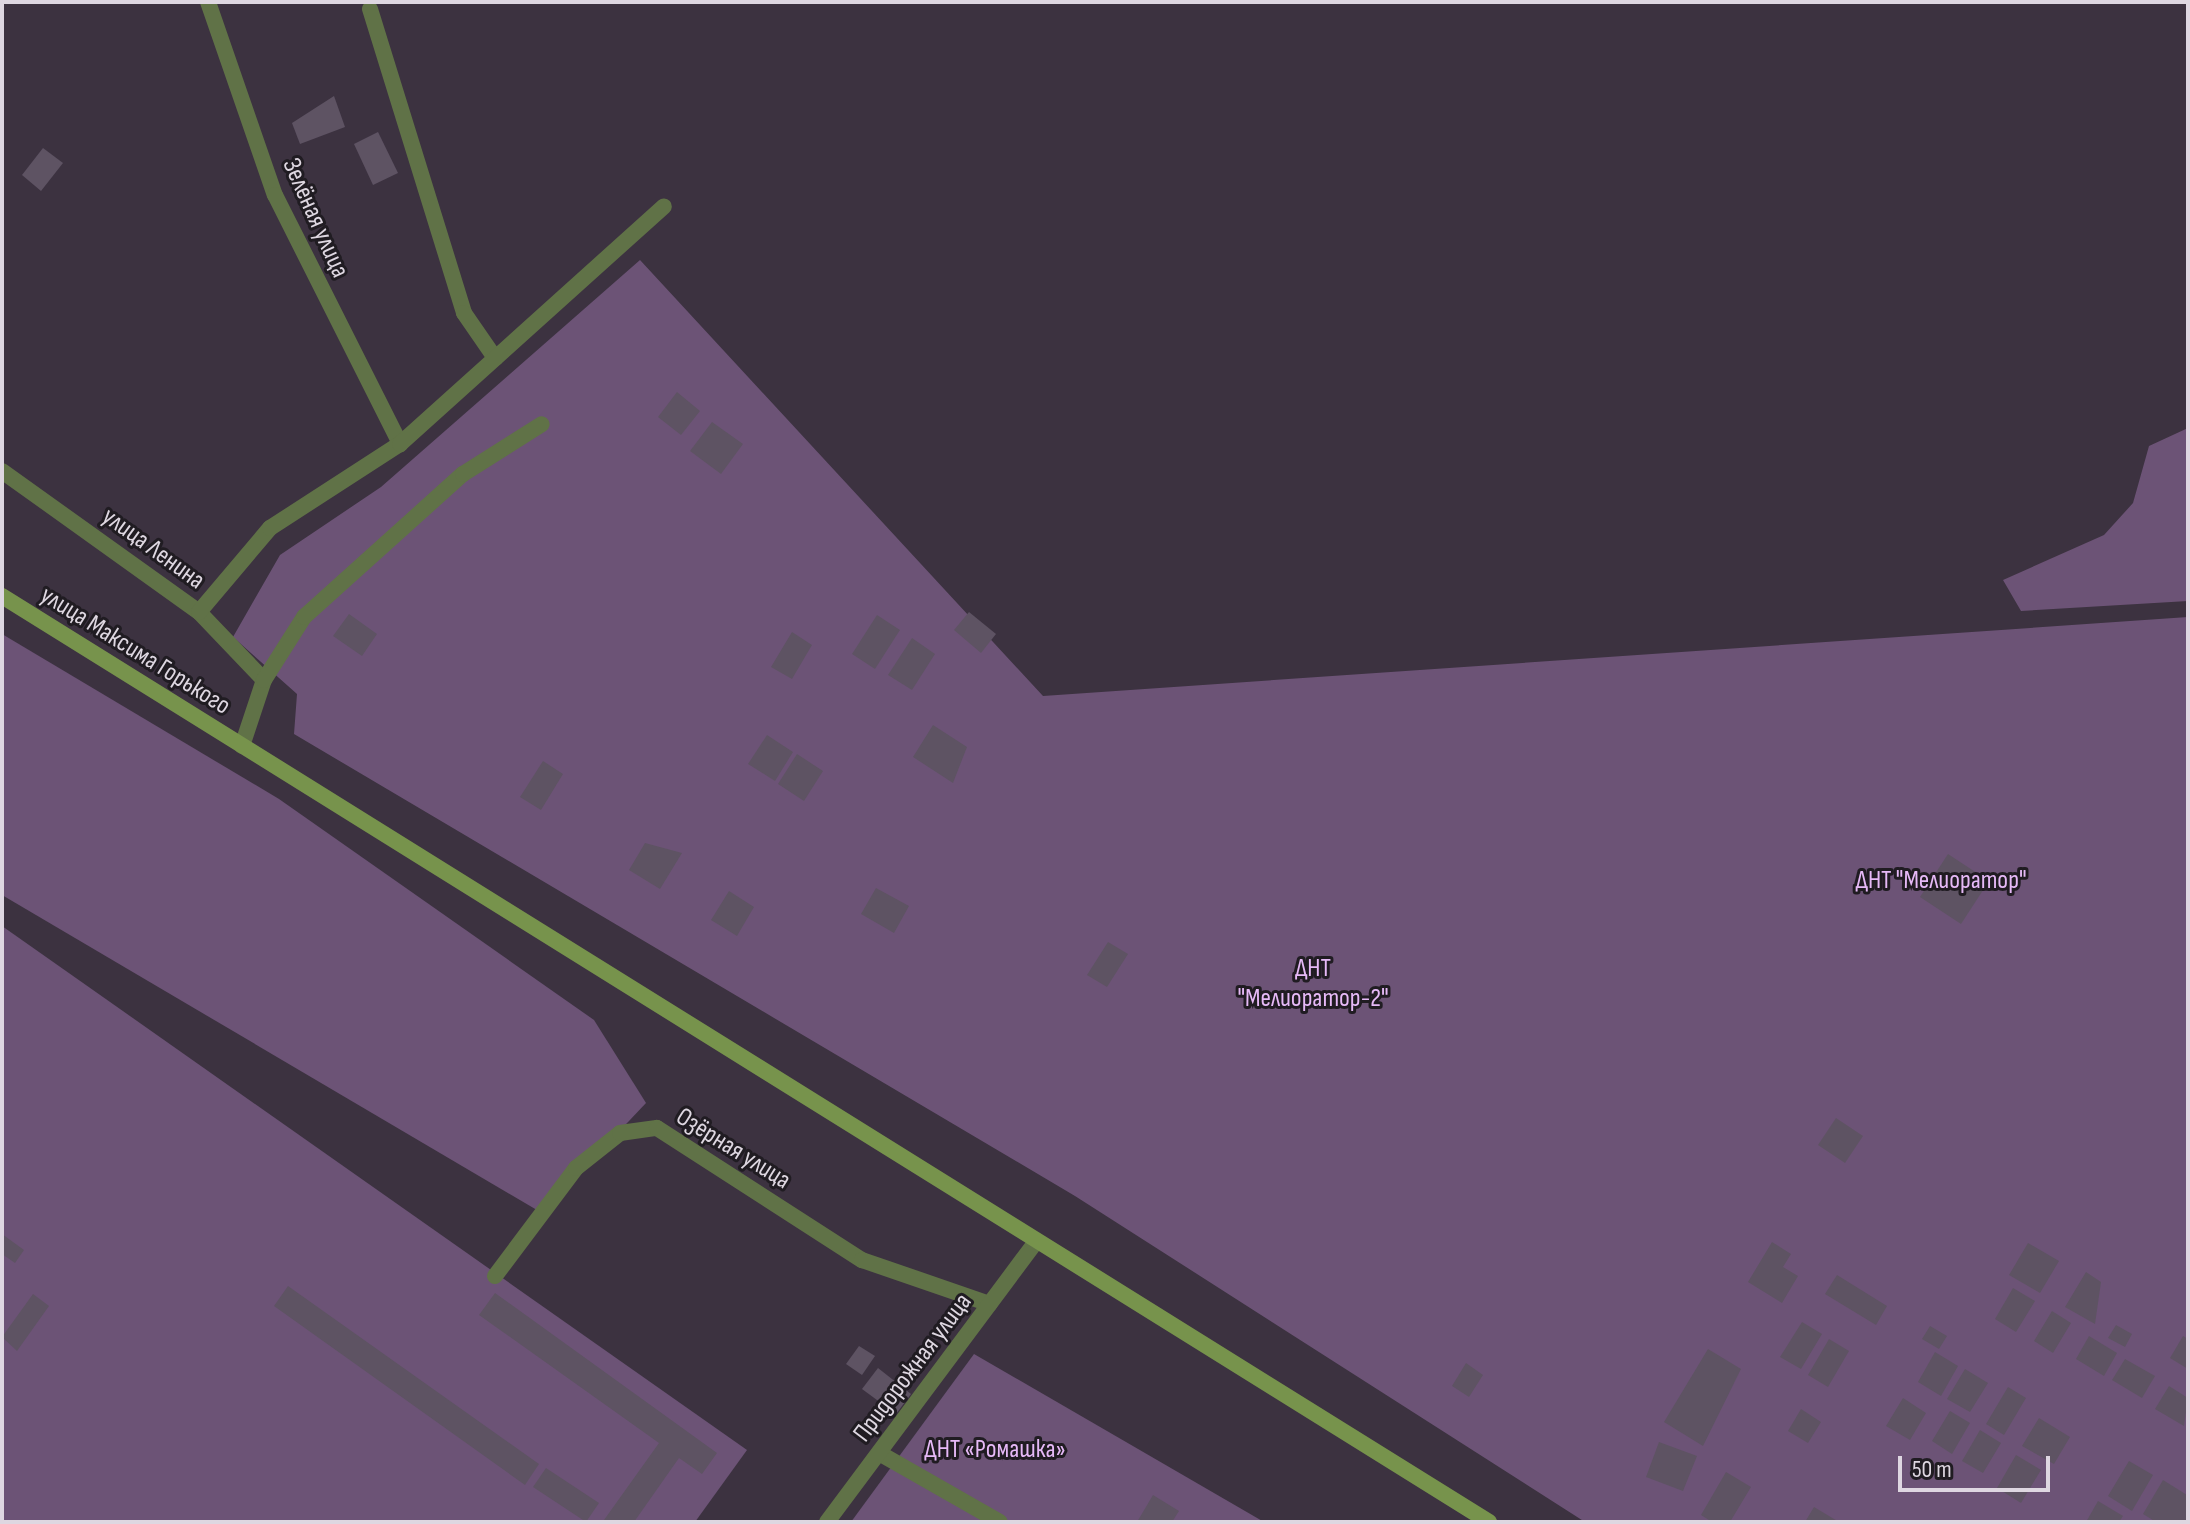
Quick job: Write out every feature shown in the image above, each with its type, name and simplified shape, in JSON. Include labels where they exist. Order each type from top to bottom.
[{"type":"main road","name":"улица Максима Горького","points":[[2,596],[1489,1522]]},
{"type":"street","name":"Зелёная улица","points":[[208,2],[275,195],[400,444]]},
{"type":"street","points":[[370,9],[464,313],[495,358]]},
{"type":"street","points":[[199,612],[270,528],[400,444],[664,206]]},
{"type":"street","points":[[242,746],[264,680],[304,617],[378,545],[463,474],[542,424]]},
{"type":"street","name":"улица Ленина","points":[[2,471],[199,612],[264,680]]},
{"type":"street","name":"Озёрная улица","points":[[495,1276],[576,1168],[620,1133],[657,1128],[862,1260],[990,1304]]},
{"type":"street","name":"Придорожная улица","points":[[827,1522],[1036,1242]]},
{"type":"street","points":[[879,1453],[1000,1522]]},
{"type":"green space","name":"ДНТ \"Мелиоратор-2\"","points":[[640,260],[1043,696],[2188,617],[2188,1522],[1585,1522],[1075,1196],[294,734],[297,694],[233,637],[280,555],[381,487]]},
{"type":"green space","points":[[2188,428],[2188,601],[2021,611],[2003,580],[2104,535],[2133,503],[2149,446]]},
{"type":"green space","points":[[2,634],[279,799],[594,1020],[646,1103],[542,1213],[2,895]]},
{"type":"green space","points":[[2,926],[747,1450],[695,1522],[2,1522]]},
{"type":"green space","name":"ДНТ «Ромашка»","points":[[974,1354],[1264,1522],[851,1522]]},
{"type":"building","points":[[334,96],[345,127],[300,144],[292,123]]},
{"type":"building","points":[[378,132],[398,173],[373,185],[354,144]]},
{"type":"building","points":[[43,148],[63,163],[41,191],[22,175]]},
{"type":"building","points":[[677,392],[700,411],[681,435],[658,417]]},
{"type":"building","points":[[712,422],[743,444],[721,474],[690,451]]},
{"type":"building","points":[[969,612],[996,634],[981,653],[954,630]]},
{"type":"building","points":[[349,614],[377,634],[362,656],[333,636]]},
{"type":"building","points":[[877,615],[900,630],[875,669],[852,654]]},
{"type":"building","points":[[792,632],[812,645],[792,679],[771,667]]},
{"type":"building","points":[[912,638],[935,654],[912,690],[888,675]]},
{"type":"building","points":[[933,725],[967,747],[953,783],[913,757]]},
{"type":"building","points":[[767,735],[793,752],[775,781],[748,764]]},
{"type":"building","points":[[797,754],[823,771],[804,801],[778,784]]},
{"type":"building","points":[[543,761],[563,774],[541,810],[520,797]]},
{"type":"building","points":[[645,843],[682,853],[660,889],[629,870]]},
{"type":"building","points":[[1948,854],[1989,881],[1961,924],[1920,897]]},
{"type":"building","points":[[876,888],[909,906],[894,933],[861,914]]},
{"type":"building","points":[[729,891],[754,907],[737,936],[711,920]]},
{"type":"building","points":[[1108,942],[1128,954],[1107,987],[1087,975]]},
{"type":"building","points":[[1836,1118],[1863,1136],[1845,1163],[1818,1145]]},
{"type":"building","points":[[2,1234],[24,1250],[15,1263],[2,1254]]},
{"type":"building","points":[[1772,1242],[1791,1254],[1783,1267],[1798,1276],[1782,1303],[1748,1282]]},
{"type":"building","points":[[2028,1243],[2059,1261],[2040,1293],[2009,1275]]},
{"type":"building","points":[[2086,1272],[2101,1282],[2095,1324],[2065,1307]]},
{"type":"building","points":[[1837,1275],[1887,1306],[1876,1325],[1825,1294]]},
{"type":"building","points":[[288,1286],[539,1464],[525,1485],[274,1306]]},
{"type":"building","points":[[2013,1288],[2035,1301],[2016,1332],[1995,1319]]},
{"type":"building","points":[[495,1293],[717,1453],[702,1474],[679,1458],[634,1522],[604,1520],[659,1443],[479,1315]]},
{"type":"building","points":[[33,1294],[49,1306],[17,1351],[2,1337]]},
{"type":"building","points":[[2052,1311],[2071,1323],[2053,1353],[2034,1341]]},
{"type":"building","points":[[1802,1322],[1822,1334],[1801,1369],[1780,1357]]},
{"type":"building","points":[[2116,1325],[2132,1334],[2125,1347],[2108,1338]]},
{"type":"building","points":[[1930,1326],[1947,1336],[1939,1349],[1922,1339]]},
{"type":"building","points":[[2089,1336],[2117,1353],[2104,1376],[2076,1359]]},
{"type":"building","points":[[2183,1336],[2188,1339],[2188,1369],[2170,1358]]},
{"type":"building","points":[[1829,1339],[1849,1351],[1828,1387],[1808,1375]]},
{"type":"building","points":[[859,1346],[875,1356],[862,1375],[846,1364]]},
{"type":"building","points":[[1708,1349],[1741,1369],[1703,1446],[1664,1422]]},
{"type":"building","points":[[1935,1352],[1958,1366],[1941,1396],[1918,1382]]},
{"type":"building","points":[[2125,1359],[2155,1376],[2142,1398],[2112,1380]]},
{"type":"building","points":[[1466,1363],[1483,1375],[1469,1397],[1452,1386]]},
{"type":"building","points":[[878,1368],[911,1394],[896,1414],[862,1389]]},
{"type":"building","points":[[1965,1369],[1988,1383],[1970,1412],[1947,1399]]},
{"type":"building","points":[[2169,1386],[2188,1398],[2184,1426],[2155,1409]]},
{"type":"building","points":[[2008,1387],[2026,1398],[2004,1435],[1986,1424]]},
{"type":"building","points":[[1903,1398],[1926,1413],[1910,1440],[1886,1426]]},
{"type":"building","points":[[1801,1409],[1821,1422],[1808,1443],[1788,1431]]},
{"type":"building","points":[[1950,1411],[1970,1423],[1952,1454],[1932,1441]]},
{"type":"building","points":[[2039,1418],[2070,1437],[2054,1464],[2022,1446]]},
{"type":"building","points":[[1980,1430],[2001,1443],[1983,1473],[1962,1461]]},
{"type":"building","points":[[1659,1442],[1697,1456],[1683,1491],[1646,1477]]},
{"type":"building","points":[[2016,1455],[2041,1470],[2021,1503],[1997,1488]]},
{"type":"building","points":[[2129,1461],[2153,1475],[2132,1511],[2108,1496]]},
{"type":"building","points":[[546,1468],[599,1503],[586,1522],[533,1487]]},
{"type":"building","points":[[1726,1472],[1751,1487],[1730,1522],[1712,1522],[1701,1515]]},
{"type":"building","points":[[2163,1480],[2187,1495],[2187,1522],[2156,1522],[2143,1514]]},
{"type":"building","points":[[1153,1495],[1179,1511],[1172,1522],[1137,1522]]},
{"type":"building","points":[[2098,1501],[2123,1516],[2119,1522],[2086,1522]]},
{"type":"building","points":[[1814,1507],[1839,1522],[1805,1522]]},
{"type":"park label","name":"ДНТ \"Мелиоратор\"","points":[[1941,881]]}]
